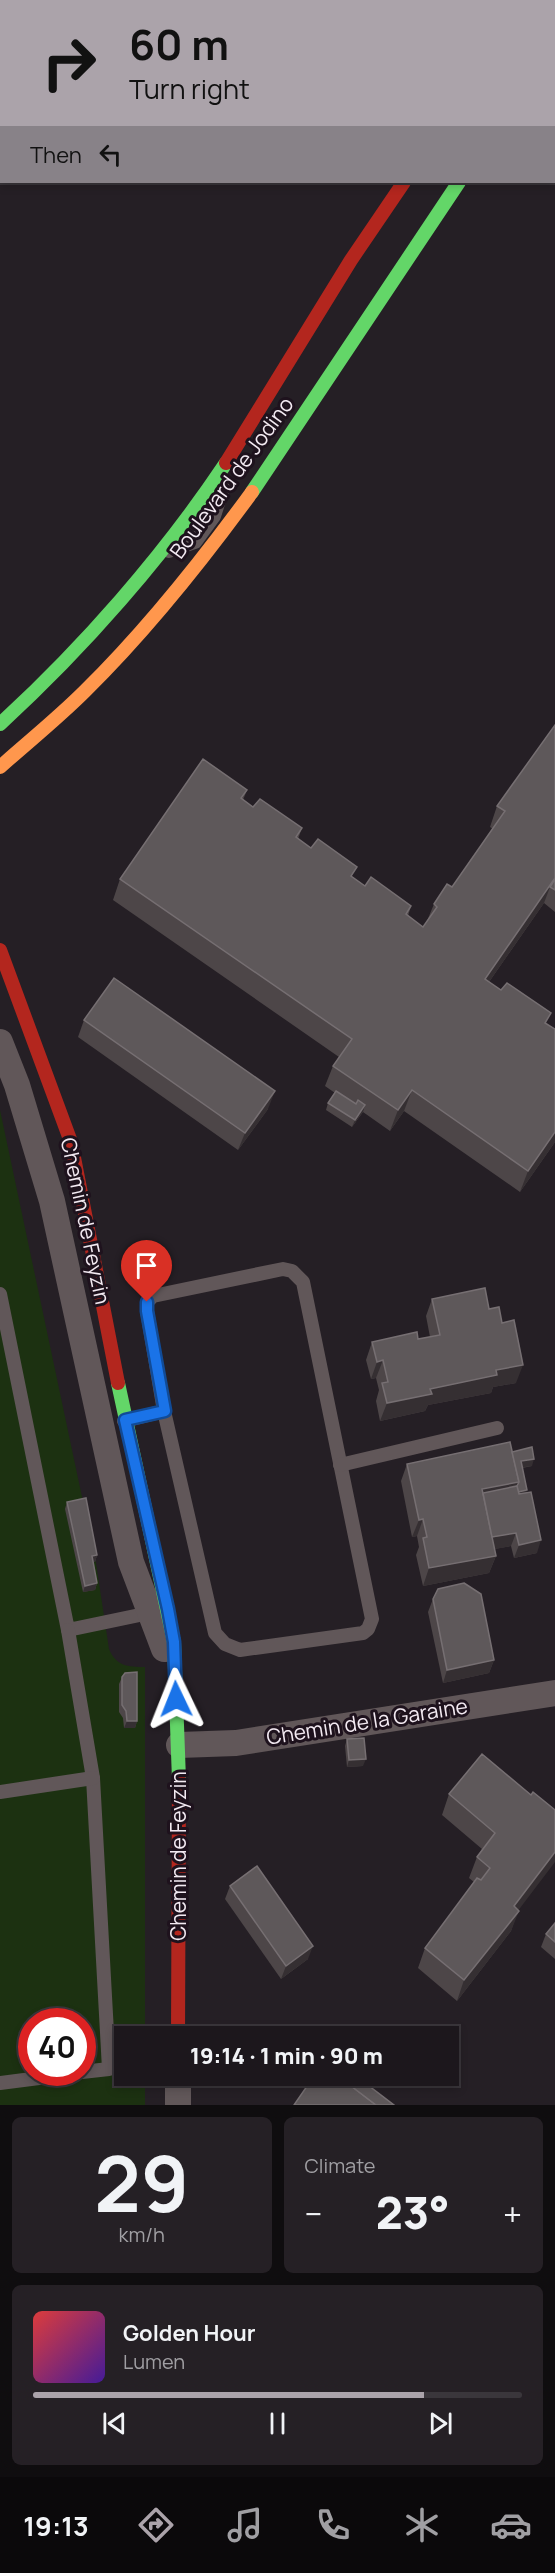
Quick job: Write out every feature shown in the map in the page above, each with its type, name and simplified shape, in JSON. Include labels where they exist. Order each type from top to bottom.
[{"type":"street","name":"Boulevard de Jodino","points":[[0,724],[23,703],[112,609],[159,555],[196,507],[239,443],[351,260],[403,183]]},
{"type":"street","name":"Boulevard de Jodino","points":[[0,767],[84,692],[145,628],[207,553],[271,466],[458,183]]},
{"type":"street","name":"Chemin de Feyzin","points":[[0,950],[71,1142],[113,1423],[131,1562],[159,1611],[175,1676],[179,1745],[178,2026]]},
{"type":"street","name":"Chemin de Feyzin","points":[[0,1042],[16,1085],[52,1201],[113,1423]]},
{"type":"street","name":"Chemin de la Garaine","points":[[179,1745],[236,1743],[555,1693]]},
{"type":"street","points":[[178,2086],[178,2105]]},
{"type":"lane","points":[[159,555],[195,542],[214,516],[224,486],[240,461],[239,443]]},
{"type":"lane","points":[[195,542],[207,553]]},
{"type":"lane","points":[[283,1269],[292,1271],[303,1282],[372,1620],[368,1629],[363,1633],[240,1650],[225,1644],[215,1633],[165,1411],[147,1302],[153,1296],[283,1269]]},
{"type":"lane","points":[[0,1294],[68,1630],[93,1778],[109,2069],[96,2071]]},
{"type":"lane","points":[[113,1423],[165,1411]]},
{"type":"lane","points":[[340,1465],[497,1428]]},
{"type":"lane","points":[[68,1630],[159,1611]]},
{"type":"lane","points":[[0,1792],[93,1778]]},
{"type":"lane","points":[[0,2083],[18,2081]]},
{"type":"green space","points":[[0,1110],[96,1563],[109,1649],[115,1659],[123,1664],[145,1667],[145,2026],[114,2026],[114,2086],[145,2086],[145,2105],[0,2105]]},
{"type":"building","points":[[555,725],[555,878],[485,979],[501,990],[507,983],[551,1013],[545,1023],[555,1029],[555,1132],[528,1171],[412,1090],[398,1110],[333,1066],[352,1039],[120,879],[203,759],[247,790],[241,798],[253,807],[260,799],[302,828],[296,837],[311,848],[318,839],[357,867],[351,876],[365,886],[371,877],[411,906],[406,914],[423,927],[437,907],[434,904],[447,884],[452,887],[505,811],[497,806]]},
{"type":"building","points":[[555,879],[555,890],[550,887]]},
{"type":"building","points":[[114,978],[275,1091],[245,1133],[84,1020]]},
{"type":"building","points":[[336,1091],[356,1104],[358,1100],[365,1105],[355,1120],[328,1103]]},
{"type":"building","points":[[485,1288],[489,1309],[499,1307],[502,1323],[514,1320],[523,1365],[496,1370],[497,1375],[430,1389],[432,1394],[387,1403],[382,1383],[388,1382],[383,1360],[377,1362],[372,1342],[417,1332],[418,1339],[440,1335],[432,1299]]},
{"type":"building","points":[[510,1442],[519,1482],[482,1489],[496,1556],[429,1568],[423,1538],[427,1537],[423,1519],[419,1520],[407,1464]]},
{"type":"building","points":[[532,1447],[534,1459],[521,1461],[527,1490],[518,1492],[519,1482],[512,1452]]},
{"type":"building","points":[[517,1486],[519,1494],[531,1492],[541,1540],[519,1545],[516,1533],[492,1537],[483,1493]]},
{"type":"building","points":[[86,1498],[97,1555],[92,1556],[97,1583],[85,1586],[67,1502]]},
{"type":"building","points":[[464,1583],[481,1594],[494,1660],[447,1670],[433,1599],[438,1589]]},
{"type":"building","points":[[137,1672],[137,1721],[127,1721],[126,1711],[122,1705],[122,1677],[125,1673]]},
{"type":"building","points":[[364,1738],[366,1759],[349,1760],[347,1739]]},
{"type":"building","points":[[482,1754],[531,1795],[533,1792],[555,1810],[555,1852],[514,1906],[519,1911],[464,1980],[425,1948],[477,1878],[481,1880],[490,1868],[477,1857],[495,1833],[449,1794]]},
{"type":"building","points":[[257,1866],[313,1946],[286,1966],[230,1886]]},
{"type":"building","points":[[555,1923],[555,1942],[546,1934]]},
{"type":"building","points":[[307,2086],[351,2086],[376,2105],[294,2105]]},
{"type":"building","points":[[351,2086],[369,2086],[394,2105],[376,2105]]},
{"type":"traffic: fast","points":[[252,492],[458,183]]},
{"type":"traffic: fast","points":[[0,724],[91,633],[149,567],[226,463]]},
{"type":"traffic: fast","points":[[118,1383],[174,1642],[179,1780]]},
{"type":"traffic: slow","points":[[0,767],[75,701],[152,620],[252,492]]},
{"type":"traffic: jam","points":[[226,463],[351,260],[403,183]]},
{"type":"traffic: jam","points":[[0,950],[71,1142],[118,1383]]},
{"type":"traffic: jam","points":[[178,2026],[179,1780]]},
{"type":"route","points":[[147,1302],[165,1411],[125,1420],[168,1609],[174,1642],[176,1699]]}]
